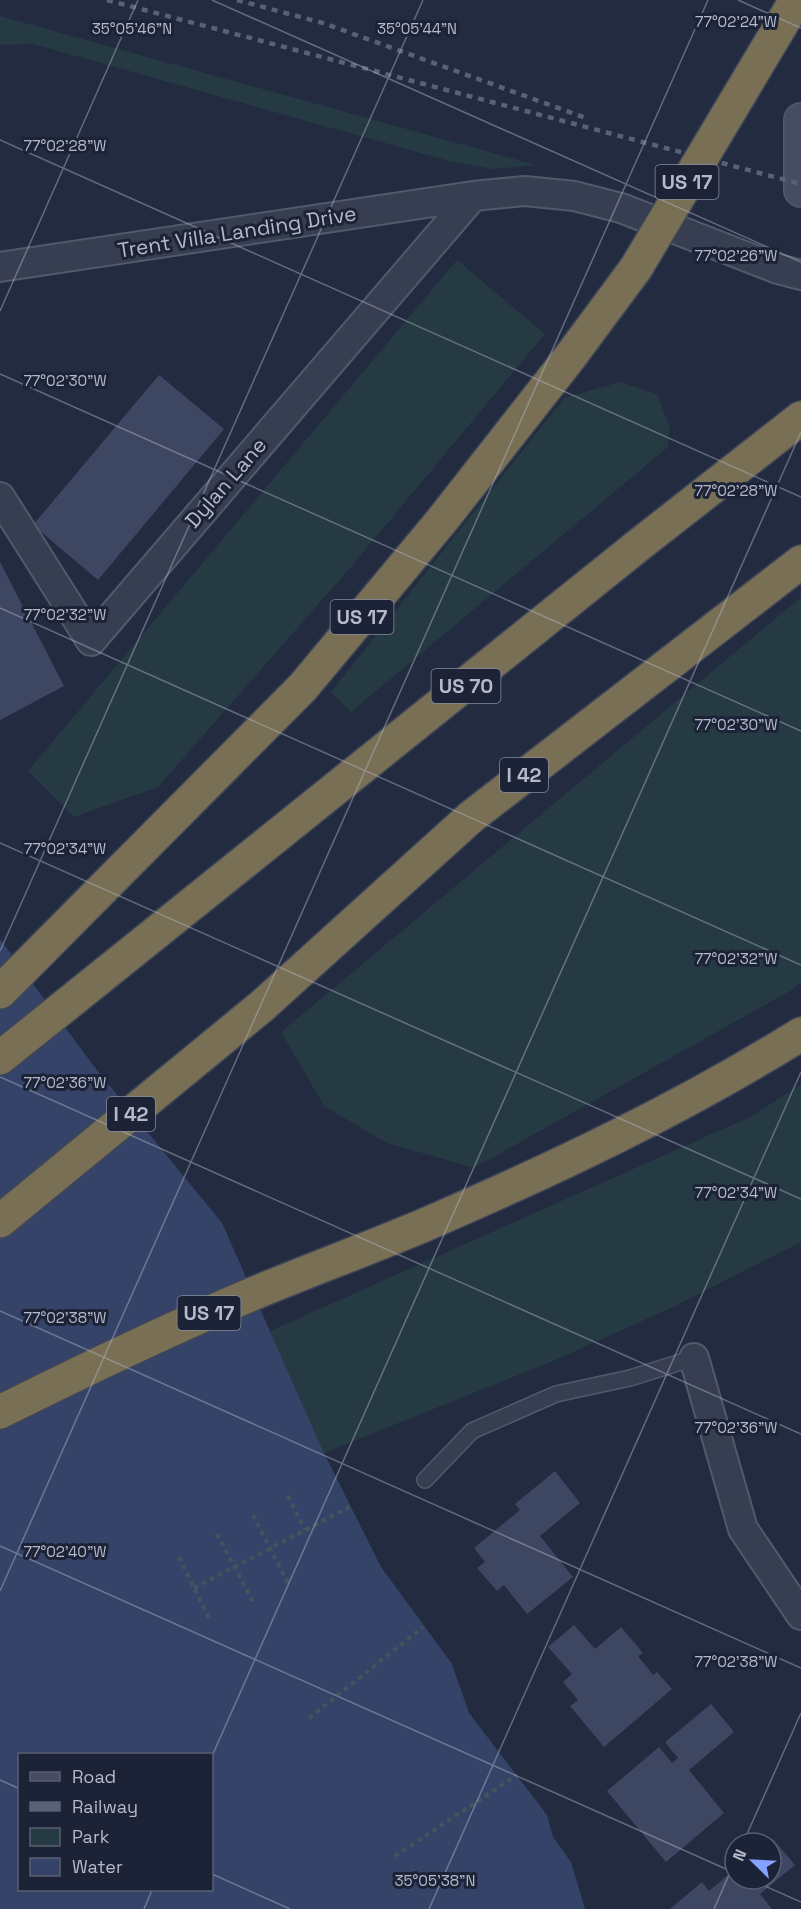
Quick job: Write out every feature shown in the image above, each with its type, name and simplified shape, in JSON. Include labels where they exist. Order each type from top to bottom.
[{"type":"highway","name":"US 17","points":[[0,992],[303,687],[436,528],[570,357],[636,268],[796,0]]},
{"type":"highway","name":"US 70","points":[[0,1058],[801,418]]},
{"type":"highway","name":"I 42","points":[[0,1221],[262,1006],[471,817],[801,562]]},
{"type":"highway","name":"US 17","points":[[0,1412],[116,1355],[249,1296],[422,1226],[622,1134],[729,1079],[801,1034]]},
{"type":"street","points":[[801,120],[801,190]]},
{"type":"street","name":"Trent Villa Landing Drive","points":[[0,267],[473,196],[525,191],[574,196],[621,208],[778,269],[801,275]]},
{"type":"street","name":"Dylan Lane","points":[[0,497],[91,641],[473,196]]},
{"type":"street","points":[[694,1358],[743,1529],[801,1616]]},
{"type":"lane","points":[[425,1480],[472,1431],[556,1394],[630,1378],[694,1358]]},
{"type":"path","points":[[288,1496],[306,1530]]},
{"type":"path","points":[[194,1588],[353,1505]]},
{"type":"path","points":[[252,1515],[288,1582]]},
{"type":"path","points":[[217,1534],[253,1602]]},
{"type":"path","points":[[179,1557],[210,1620]]},
{"type":"path","points":[[309,1718],[423,1627]]},
{"type":"path","points":[[395,1856],[517,1775]]},
{"type":"green space","points":[[0,16],[536,165],[493,169],[449,161],[33,44],[0,45]]},
{"type":"green space","points":[[457,260],[545,334],[351,567],[158,787],[74,817],[28,771]]},
{"type":"green space","points":[[620,382],[657,394],[670,428],[668,447],[351,712],[331,692],[564,398]]},
{"type":"green space","points":[[801,597],[801,982],[790,991],[474,1168],[387,1143],[324,1106],[281,1032]]},
{"type":"green space","points":[[801,1084],[801,1242],[673,1307],[553,1361],[324,1453],[270,1331],[752,1116]]},
{"type":"water","points":[[0,939],[96,1069],[222,1223],[324,1453],[381,1567],[452,1664],[469,1713],[547,1815],[553,1837],[571,1862],[585,1909],[0,1909]]},
{"type":"building","points":[[159,375],[224,429],[98,580],[33,525]]},
{"type":"building","points":[[0,562],[64,686],[0,720]]},
{"type":"building","points":[[555,1471],[580,1503],[540,1536],[573,1577],[527,1614],[504,1585],[497,1591],[477,1568],[485,1562],[474,1548],[520,1510],[515,1504]]},
{"type":"building","points":[[574,1625],[595,1649],[621,1627],[643,1653],[638,1656],[653,1675],[657,1672],[672,1689],[604,1747],[570,1706],[578,1700],[563,1682],[572,1674],[548,1647]]},
{"type":"building","points":[[711,1704],[734,1732],[689,1770],[724,1813],[666,1862],[607,1791],[659,1747],[672,1763],[678,1758],[665,1742]]},
{"type":"building","points":[[783,1851],[795,1865],[783,1875]]},
{"type":"building","points":[[723,1879],[723,1891],[764,1891],[760,1894],[772,1909],[670,1909],[702,1882],[709,1891]]},
{"type":"railway","points":[[107,0],[801,184]]},
{"type":"railway","points":[[237,0],[323,23],[586,118]]}]
